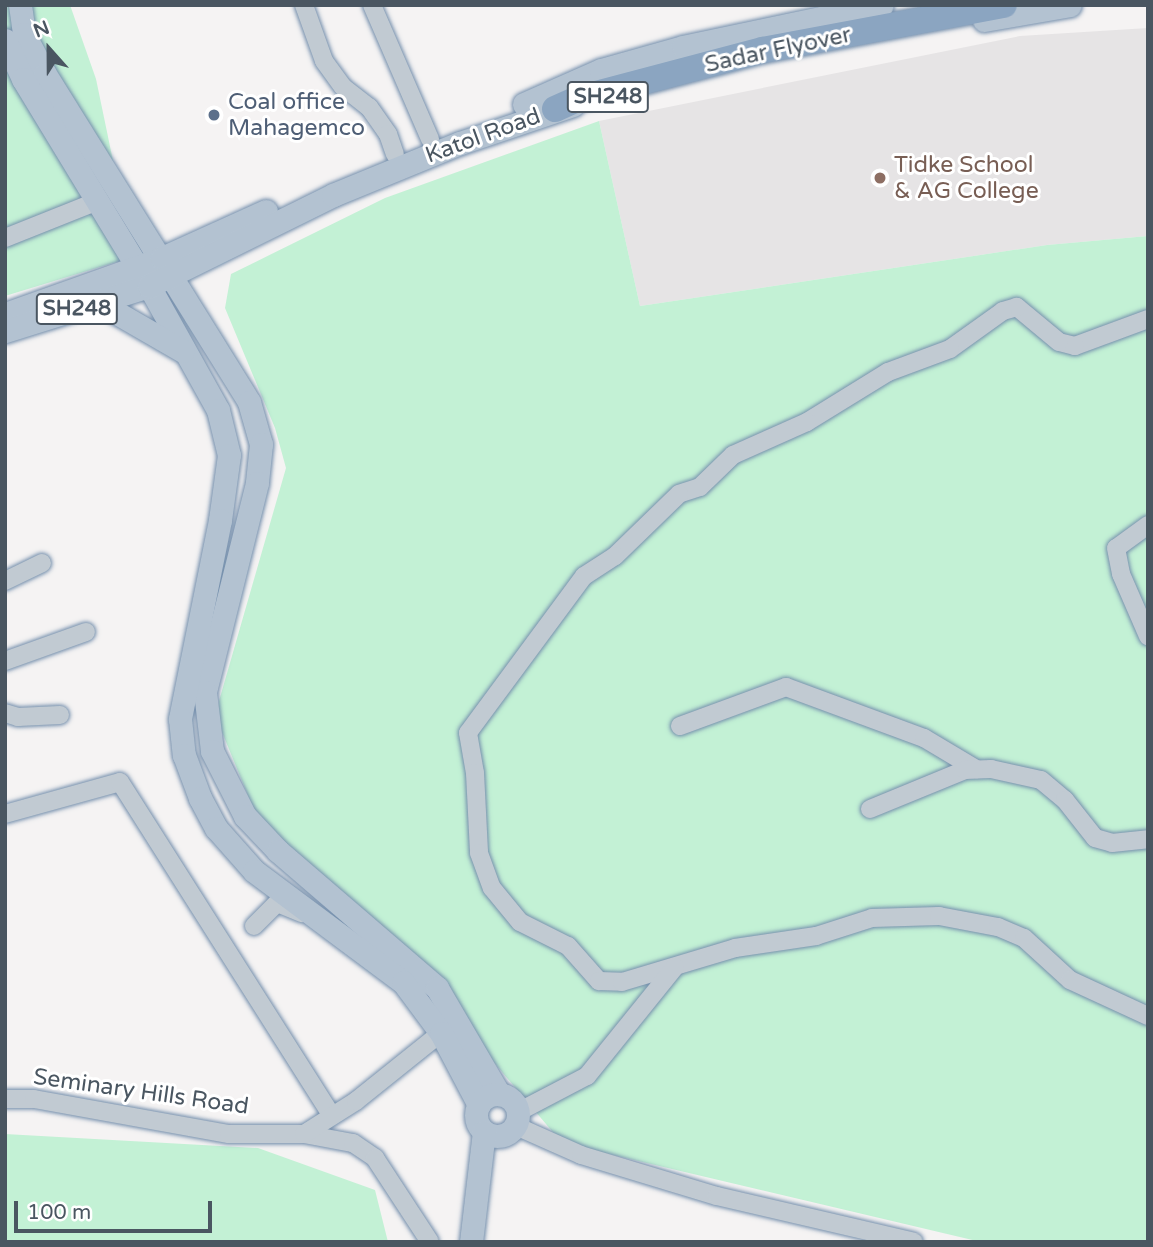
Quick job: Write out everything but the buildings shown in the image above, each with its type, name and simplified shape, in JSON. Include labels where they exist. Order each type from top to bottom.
[{"type":"highway","name":"Sadar Flyover","points":[[554,102],[759,42],[965,5]]},
{"type":"highway","name":"Sadar Flyover","points":[[607,85],[763,50],[1004,5]]},
{"type":"main road","points":[[20,5],[24,34],[45,74],[167,266],[249,402],[261,444],[257,483],[205,692],[212,751],[245,816],[261,833],[437,988],[489,1099],[478,1124],[484,1132],[471,1242]]},
{"type":"main road","name":"Katol Road","points":[[5,331],[97,302],[167,266],[554,102],[601,70],[683,47],[851,9],[882,5]]},
{"type":"main road","name":"Katol Road","points":[[167,266],[396,153],[430,139],[554,102],[764,59],[1070,5]]},
{"type":"main road","points":[[5,40],[23,79],[143,277],[218,410],[229,455],[220,520],[182,690],[184,755],[216,828],[254,871],[403,982],[489,1099],[515,1103],[517,1119],[507,1134],[484,1132]]},
{"type":"main road","name":"Katol Road","points":[[5,314],[143,277]]},
{"type":"main road","points":[[97,302],[186,353]]},
{"type":"street","points":[[304,5],[324,61],[343,87],[369,107],[388,134],[396,153]]},
{"type":"street","points":[[372,5],[430,139]]},
{"type":"street","points":[[5,238],[98,201]]},
{"type":"street","points":[[1148,319],[1075,346],[1059,342],[1017,307],[1003,311],[950,349],[888,372],[807,422],[733,455],[700,487],[679,494],[615,556],[584,576],[468,733],[475,773],[479,853],[502,903],[520,922],[568,946],[599,981],[622,982],[766,941],[817,936],[872,918],[967,919],[1024,938],[1070,979],[1148,1016]]},
{"type":"street","points":[[1148,525],[1115,548],[1121,573],[1148,636]]},
{"type":"street","points":[[5,581],[42,564]]},
{"type":"street","points":[[5,661],[86,632]]},
{"type":"street","points":[[680,726],[786,687],[924,738],[976,769],[1041,780],[1065,800],[1095,838],[1112,844],[1148,839]]},
{"type":"street","points":[[5,713],[18,717],[60,715]]},
{"type":"street","points":[[870,809],[976,769]]},
{"type":"street","points":[[5,814],[120,782],[331,1115]]},
{"type":"street","points":[[254,926],[277,904],[314,917]]},
{"type":"street","points":[[676,966],[587,1076],[517,1119],[581,1155],[717,1196],[914,1242]]},
{"type":"street","points":[[304,1134],[378,1085],[441,1033]]},
{"type":"street","name":"Seminary Hills Road","points":[[5,1099],[34,1099],[229,1134],[304,1134],[353,1143],[375,1158],[430,1242]]},
{"type":"shaded area","name":"Tidke School & AG College","points":[[1148,28],[1148,236],[1047,245],[640,306],[599,121],[1020,36]]},
{"type":"green space","points":[[5,5],[70,5],[96,79],[133,257],[5,296]]},
{"type":"green space","points":[[599,121],[640,306],[1047,245],[1148,236],[1148,1242],[981,1242],[562,1143],[470,1034],[256,815],[215,715],[286,468],[275,428],[225,308],[231,274],[385,198]]},
{"type":"green space","points":[[5,1134],[258,1148],[375,1190],[388,1242],[5,1242]]},
{"type":"place","name":"Coal office Mahagemco","points":[[214,115]]},
{"type":"place","name":"Tidke School & AG College","points":[[880,178]]}]
